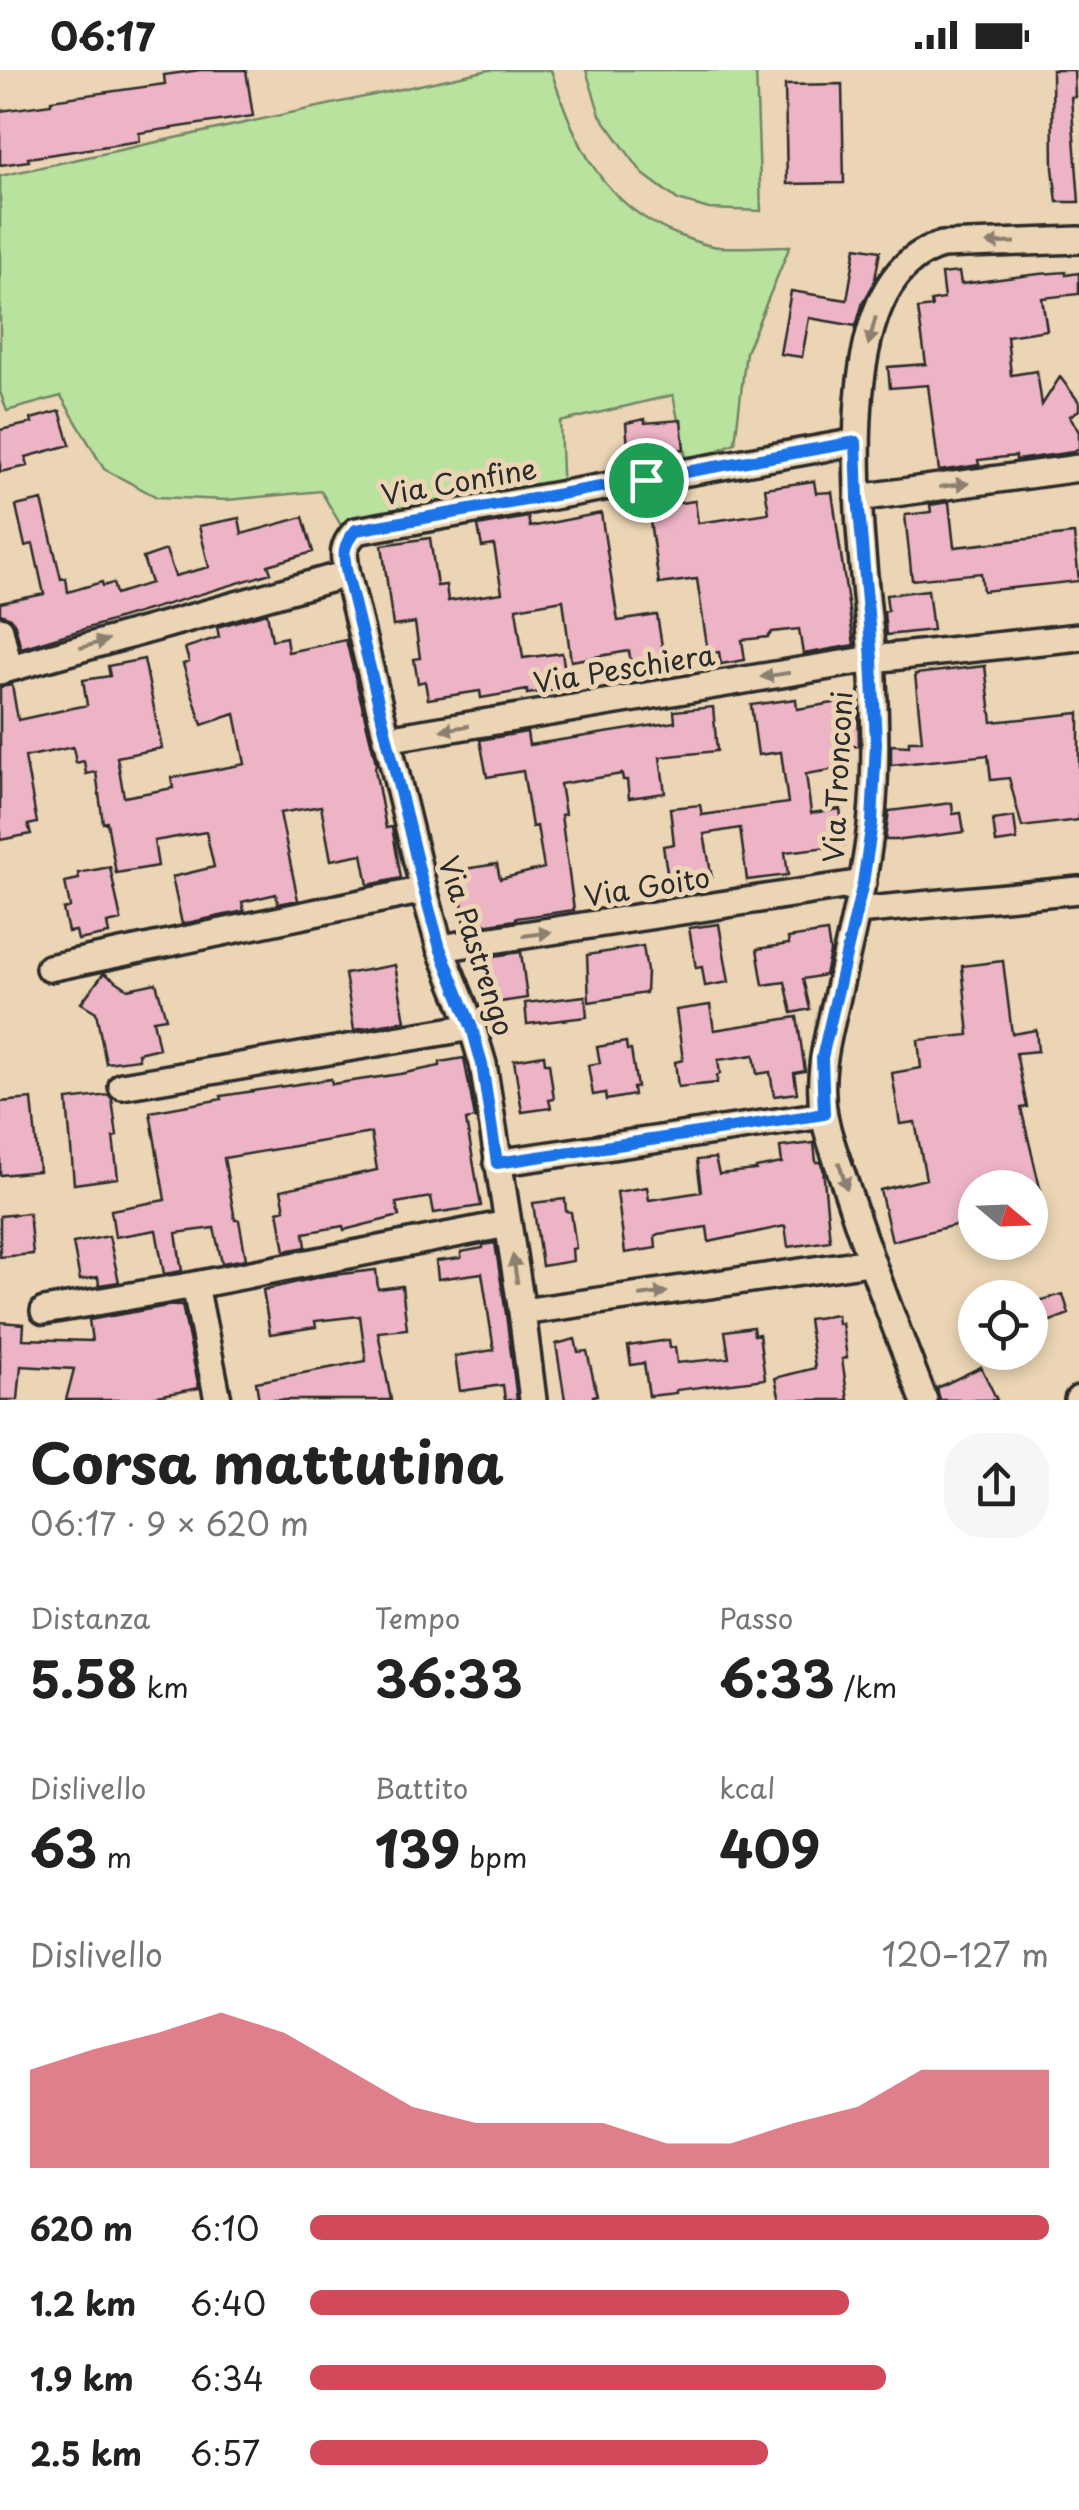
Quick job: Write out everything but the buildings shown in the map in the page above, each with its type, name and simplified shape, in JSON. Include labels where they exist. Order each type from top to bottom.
[{"type":"street","name":"Via Tronconi","points":[[924,1400],[870,1262],[824,1114],[822,1058],[863,883],[872,823],[876,743],[858,498],[859,389],[881,297],[908,264],[933,247],[1079,240]]},
{"type":"street","name":"Via Confine","points":[[347,574],[346,542],[356,530],[856,442]]},
{"type":"street","points":[[858,498],[1079,468]]},
{"type":"street","points":[[0,630],[4,670],[347,574]]},
{"type":"street","name":"Via Pastrengo","points":[[347,574],[424,890],[440,948],[482,1064],[533,1400]]},
{"type":"street","name":"Via Peschiera","points":[[386,739],[872,659],[1079,637]]},
{"type":"street","name":"Via Goito","points":[[440,948],[863,883]]},
{"type":"street","points":[[48,968],[424,890]]},
{"type":"street","points":[[857,910],[1079,890]]},
{"type":"street","points":[[122,1086],[472,1028]]},
{"type":"street","points":[[497,1163],[824,1114]]},
{"type":"street","points":[[44,1310],[508,1224]]},
{"type":"street","points":[[522,1312],[870,1262]]},
{"type":"street","points":[[195,1285],[218,1400]]},
{"type":"green space","points":[[489,70],[551,70],[570,122],[594,168],[628,206],[650,222],[715,246],[790,246],[746,352],[735,443],[687,464],[673,395],[560,422],[563,496],[343,529],[321,491],[227,500],[157,497],[104,469],[61,396],[7,411],[0,392],[0,176]]},
{"type":"green space","points":[[586,70],[756,70],[761,211],[709,209],[678,200],[643,174],[600,115]]},
{"type":"route","points":[[856,442],[876,743],[872,823],[863,883],[822,1058],[824,1114],[497,1163],[482,1064],[440,948],[424,890],[347,574],[346,542],[356,530],[646,480],[856,442]]}]
